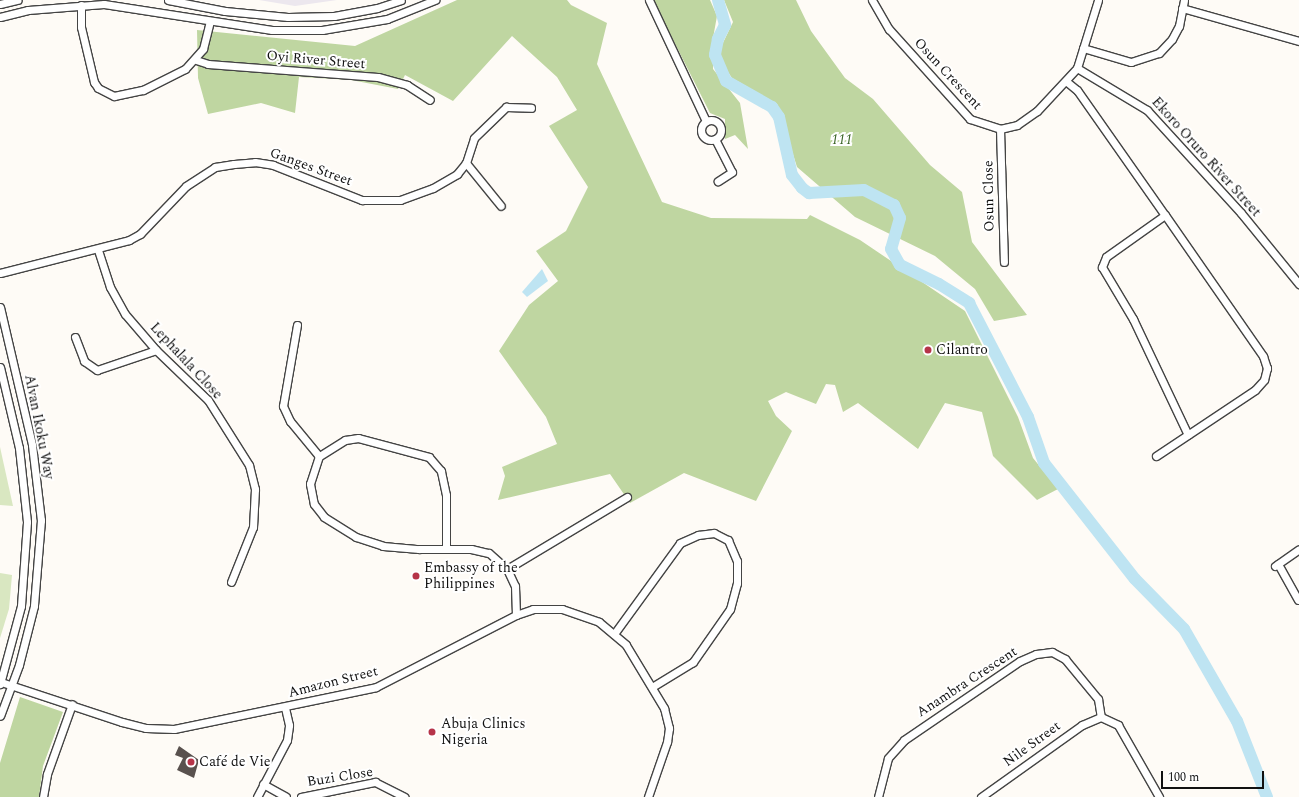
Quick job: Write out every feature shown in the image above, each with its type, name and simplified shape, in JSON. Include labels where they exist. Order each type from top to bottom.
[{"type":"street","points":[[0,4],[18,0]]},
{"type":"street","points":[[168,0],[232,12],[288,17],[334,16],[377,8],[400,0]]},
{"type":"street","points":[[0,17],[28,10],[104,4],[143,8],[210,22],[272,30],[322,30],[387,19],[434,0]]},
{"type":"street","points":[[649,0],[706,121],[701,133],[705,138],[715,139]]},
{"type":"street","name":"Osun Crescent","points":[[872,0],[878,16],[970,119],[1000,129]]},
{"type":"street","points":[[1000,129],[1017,125],[1037,111],[1067,82],[1077,68],[1098,0]]},
{"type":"street","points":[[1083,48],[1117,60],[1146,59],[1158,53],[1172,39],[1184,0]]},
{"type":"street","points":[[81,5],[86,58],[94,82],[106,93],[124,96],[143,90],[186,69],[196,60],[203,49],[210,22]]},
{"type":"street","points":[[1182,8],[1299,41]]},
{"type":"street","name":"Oyi River Street","points":[[196,60],[208,64],[378,77],[407,85],[430,100]]},
{"type":"street","name":"Ekoro Oruro River Street","points":[[1077,68],[1147,110],[1241,213],[1299,284]]},
{"type":"street","points":[[1067,82],[1077,90],[1165,215],[1263,356],[1267,368],[1264,380],[1255,390],[1156,456]]},
{"type":"street","name":"Ganges Street","points":[[0,273],[98,250],[140,234],[186,186],[215,167],[255,162],[267,164],[362,200],[379,202],[400,200],[433,188],[457,174],[466,163],[474,138],[506,107],[531,108]]},
{"type":"street","points":[[706,121],[716,121],[720,125],[721,132],[715,139]]},
{"type":"street","name":"Osun Close","points":[[1000,129],[1004,262]]},
{"type":"street","points":[[715,139],[732,172],[718,181]]},
{"type":"street","points":[[466,163],[501,206]]},
{"type":"street","points":[[1165,215],[1106,257],[1102,268],[1133,319],[1188,435]]},
{"type":"street","name":"Lephalala Close","points":[[98,250],[120,305],[156,350],[208,400],[249,465],[255,489],[253,527],[231,582]]},
{"type":"street","name":"Alvan Ikoku Way","points":[[0,307],[32,445],[41,520],[34,606],[12,685],[0,716]]},
{"type":"street","points":[[297,325],[284,406],[290,421],[319,456]]},
{"type":"street","points":[[75,336],[84,361],[97,370],[156,350]]},
{"type":"street","name":"Alvan Ikoku Way","points":[[0,367],[19,448],[27,522],[21,606],[0,683]]},
{"type":"street","points":[[446,549],[446,495],[441,471],[429,457],[358,438],[345,440],[319,456],[313,467],[310,494],[314,504],[324,518],[356,537],[383,546],[489,553],[507,568],[515,586],[516,615]]},
{"type":"street","points":[[507,568],[627,497]]},
{"type":"street","points":[[614,634],[680,543],[698,535],[714,533],[728,540],[737,561],[737,583],[730,609],[693,662],[652,687]]},
{"type":"street","points":[[1298,600],[1276,566],[1299,549]]},
{"type":"street","name":"Amazon Street","points":[[0,683],[12,685],[72,704],[122,722],[146,728],[174,729],[286,708],[382,685],[516,615],[533,609],[562,609],[599,622],[626,645],[664,708],[669,728],[667,742],[648,797]]},
{"type":"street","name":"Anambra Crescent","points":[[878,797],[888,758],[904,740],[1020,661],[1036,654],[1052,652],[1065,659],[1098,699],[1101,717]]},
{"type":"street","points":[[43,797],[47,774],[72,704]]},
{"type":"street","points":[[257,797],[287,740],[289,725],[286,708]]},
{"type":"street","points":[[1101,717],[1118,724],[1159,797]]},
{"type":"street","name":"Nile Street","points":[[981,797],[1082,725],[1101,717]]},
{"type":"street","name":"Buzi Close","points":[[301,797],[375,782],[404,797]]},
{"type":"street","points":[[264,784],[286,797]]},
{"type":"shaded area","points":[[259,0],[337,0],[295,6]]},
{"type":"green space","points":[[457,0],[567,0],[571,5],[607,23],[597,64],[662,202],[711,218],[807,219],[810,215],[860,240],[965,311],[1018,417],[1033,458],[1058,489],[1037,500],[993,456],[982,412],[945,403],[918,449],[858,403],[843,412],[835,385],[826,384],[816,404],[786,392],[768,401],[776,416],[792,431],[756,501],[684,473],[630,503],[610,474],[498,500],[505,476],[502,467],[557,444],[546,417],[499,351],[529,305],[558,281],[536,251],[566,231],[588,187],[549,126],[577,110],[557,77],[512,36],[453,101],[405,75],[398,89],[351,80],[299,77],[295,113],[261,103],[208,114],[198,78],[197,30],[355,46]]},
{"type":"green space","points":[[653,0],[710,0],[717,16],[713,38],[713,69],[740,103],[748,149],[735,135],[725,139],[725,119],[710,113]]},
{"type":"green space","name":"111","points":[[724,0],[796,0],[811,31],[845,78],[873,99],[930,165],[962,192],[972,242],[1027,315],[994,321],[975,289],[935,256],[855,217],[797,167],[777,104],[732,78],[721,62],[721,47],[733,22]]},
{"type":"green space","points":[[0,447],[13,506],[0,505]]},
{"type":"green space","points":[[0,573],[12,575],[9,609],[0,638]]},
{"type":"green space","points":[[20,697],[63,712],[43,766],[39,797],[0,797],[0,763]]},
{"type":"water","points":[[542,269],[548,281],[527,297],[522,292]]},
{"type":"building","name":"Café de Vie","points":[[179,746],[199,760],[194,778],[177,770],[183,758],[175,755]]},
{"type":"waterway","points":[[718,0],[725,25],[718,39],[715,55],[726,81],[772,107],[779,117],[792,175],[802,188],[809,193],[864,190],[894,205],[900,218],[891,249],[900,265],[939,284],[969,303],[1028,417],[1044,463],[1135,579],[1184,629],[1237,721],[1267,797]]},
{"type":"place","name":"Cilantro","points":[[928,350]]},
{"type":"place","name":"Embassy of the Philippines","points":[[416,576]]},
{"type":"place","name":"Abuja Clinics Nigeria","points":[[432,732]]},
{"type":"place","name":"Café de Vie","points":[[191,762]]}]
